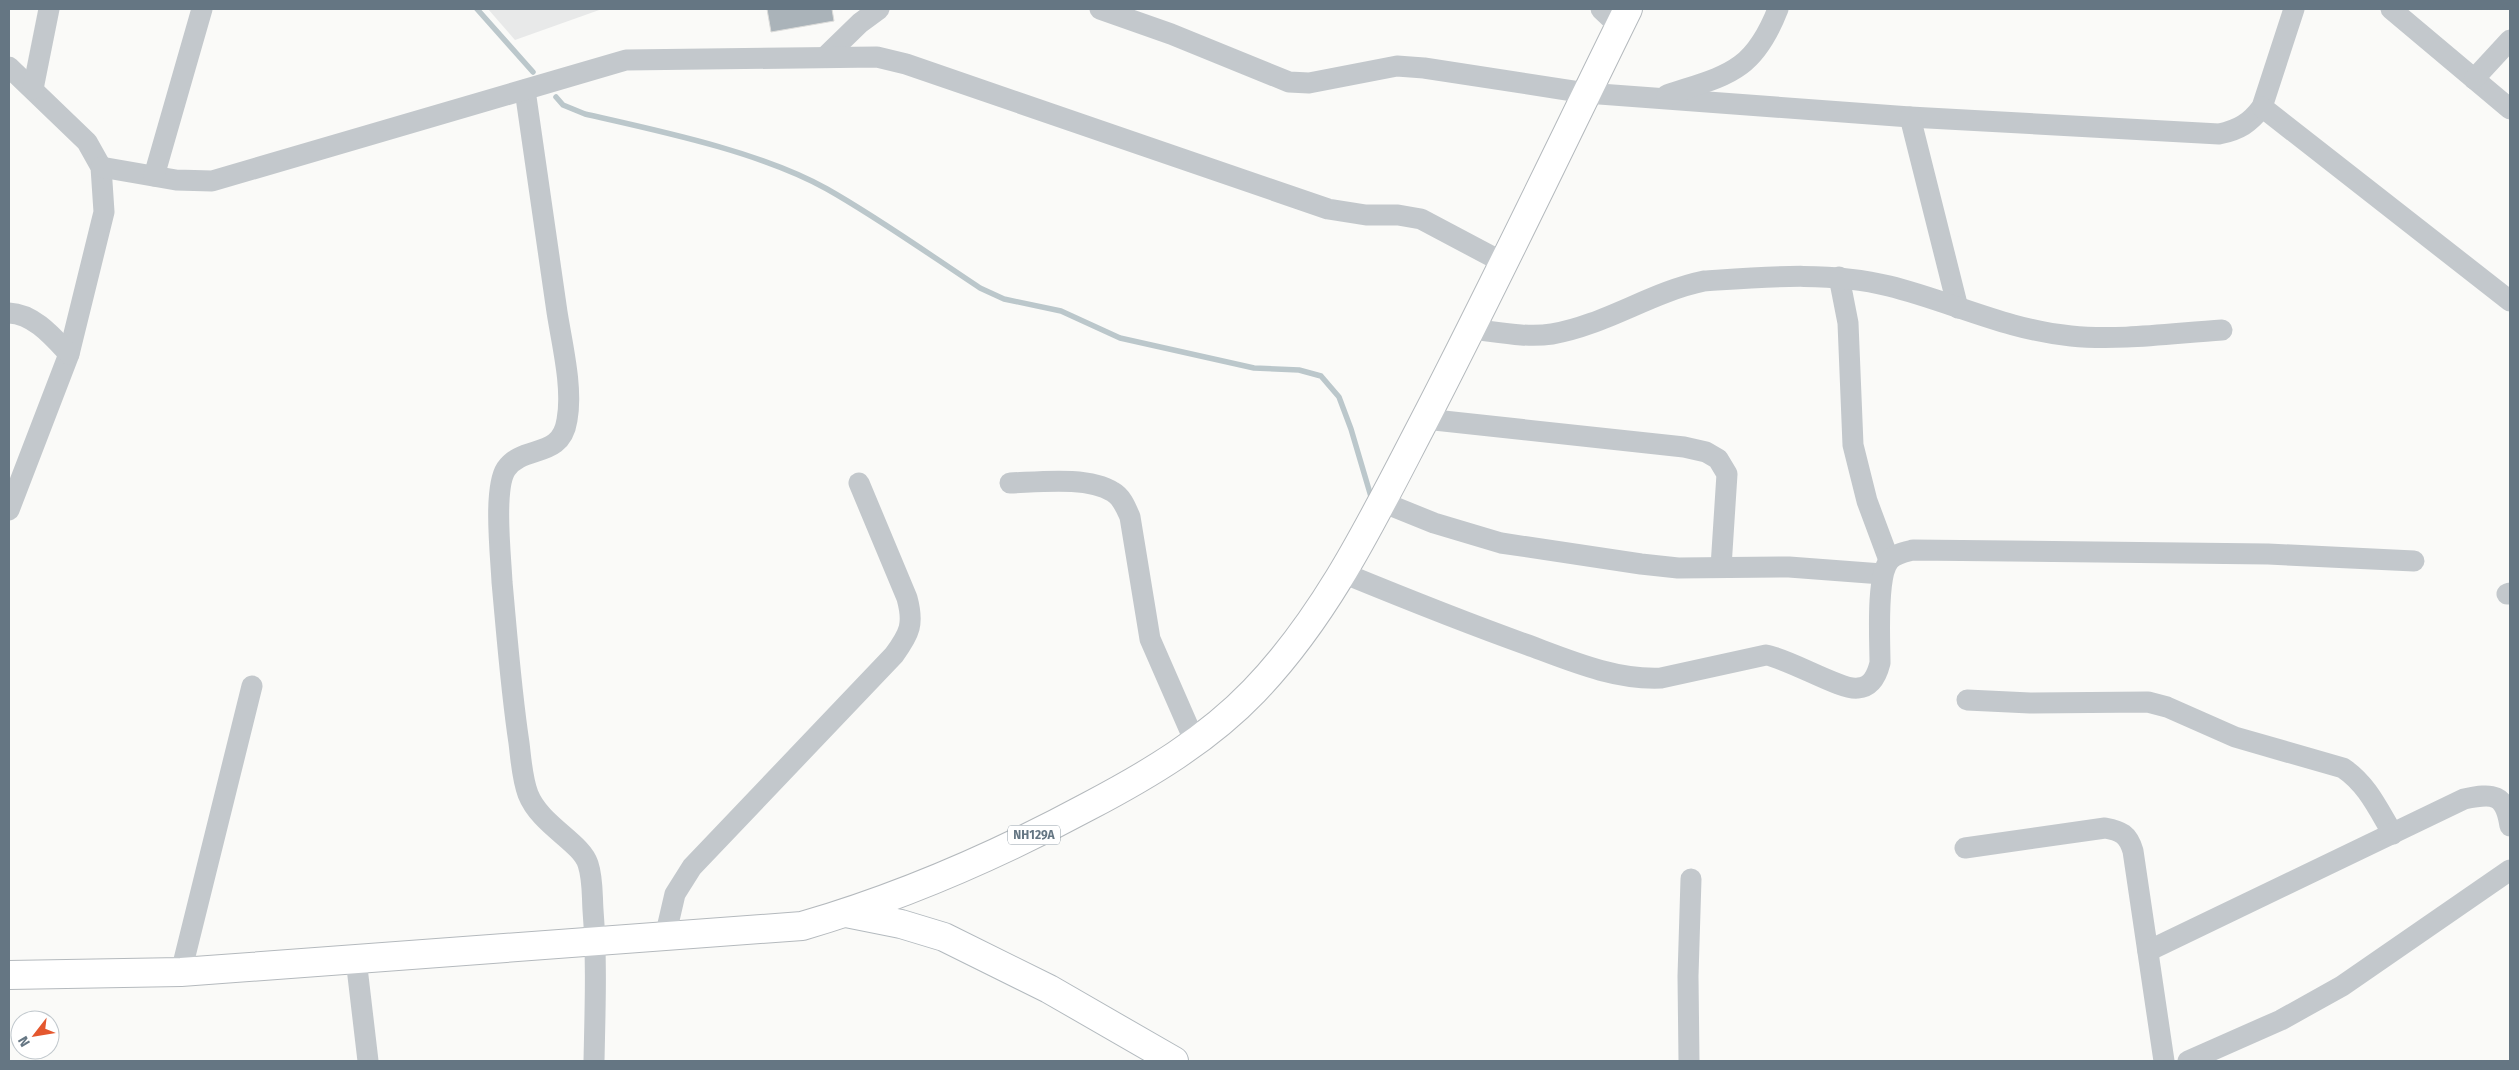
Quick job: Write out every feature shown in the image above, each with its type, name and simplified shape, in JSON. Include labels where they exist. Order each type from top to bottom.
[{"type":"main road","name":"NH129A","points":[[9,975],[181,972],[802,926],[930,881],[1006,848],[1129,785],[1195,742],[1252,693],[1282,660],[1314,620],[1343,573],[1382,502],[1504,263],[1586,93],[1616,14]]},
{"type":"main road","points":[[846,912],[901,924],[944,937],[1049,990],[1174,1061]]},
{"type":"street","points":[[32,89],[49,9]]},
{"type":"street","points":[[154,176],[202,9]]},
{"type":"street","points":[[825,57],[860,23],[879,9]]},
{"type":"street","points":[[1100,9],[1171,34],[1289,82],[1308,84],[1397,66],[1424,68],[1586,93],[1910,117],[2219,134],[2238,130],[2253,119],[2262,107],[2294,9]]},
{"type":"street","points":[[1657,98],[1720,77],[1734,70],[1760,47],[1778,9]]},
{"type":"street","points":[[2391,9],[2510,109]]},
{"type":"street","points":[[2474,79],[2510,40]]},
{"type":"street","points":[[101,167],[198,182],[229,178],[626,60],[877,57],[906,64],[1328,209],[1366,215],[1398,215],[1422,219],[1504,263]]},
{"type":"street","points":[[9,67],[87,142],[101,167],[104,212],[69,354],[9,510]]},
{"type":"street","points":[[525,90],[562,346],[568,419],[564,431],[549,449],[516,459],[506,470],[500,487],[499,534],[502,582],[513,707],[528,794],[539,812],[571,844],[583,852],[588,863],[596,942],[594,1061]]},
{"type":"street","points":[[2262,107],[2510,301]]},
{"type":"street","points":[[1910,117],[1958,308]]},
{"type":"street","points":[[1343,573],[1444,615],[1587,666],[1617,674],[1646,679],[1661,678],[1766,655],[1781,657],[1844,686],[1857,689],[1867,686],[1876,676],[1880,663],[1886,567],[1853,446],[1848,323],[1838,277]]},
{"type":"street","points":[[1471,329],[1532,335],[1574,329],[1683,285],[1704,281],[1838,277],[1890,286],[2019,327],[2070,336],[2094,338],[2222,330]]},
{"type":"street","points":[[9,313],[23,316],[48,332],[69,354]]},
{"type":"street","points":[[1425,419],[1684,447],[1706,452],[1718,460],[1727,474],[1721,568]]},
{"type":"street","points":[[1010,483],[1096,485],[1114,492],[1123,502],[1130,517],[1150,639],[1195,742]]},
{"type":"street","points":[[664,937],[675,894],[692,867],[894,655],[908,636],[912,617],[907,598],[859,484]]},
{"type":"street","points":[[1382,502],[1434,523],[1501,543],[1678,568],[1886,567],[1900,552],[1913,550],[2268,554],[2414,561]]},
{"type":"street","points":[[181,972],[252,686]]},
{"type":"street","points":[[1967,700],[2030,703],[2148,702],[2167,708],[2235,737],[2343,768],[2357,777],[2366,788],[2393,834]]},
{"type":"street","points":[[2148,951],[2464,799],[2486,794],[2501,800],[2506,808],[2510,826]]},
{"type":"street","points":[[1965,848],[2105,828],[2121,831],[2130,841],[2133,851],[2164,1061]]},
{"type":"street","points":[[2188,1061],[2281,1020],[2342,986],[2510,870]]},
{"type":"street","points":[[1689,1061],[1690,880]]},
{"type":"street","points":[[356,959],[368,1061]]},
{"type":"shaded area","points":[[488,9],[602,9],[515,40]]},
{"type":"building","points":[[767,9],[832,9],[834,21],[771,32]]},
{"type":"waterway","points":[[477,9],[533,72]]},
{"type":"waterway","points":[[556,97],[563,105],[585,114],[741,153],[801,176],[866,212],[980,288],[1004,299],[1061,311],[1120,338],[1254,368],[1299,370],[1321,376],[1339,397],[1351,429],[1372,500]]}]
